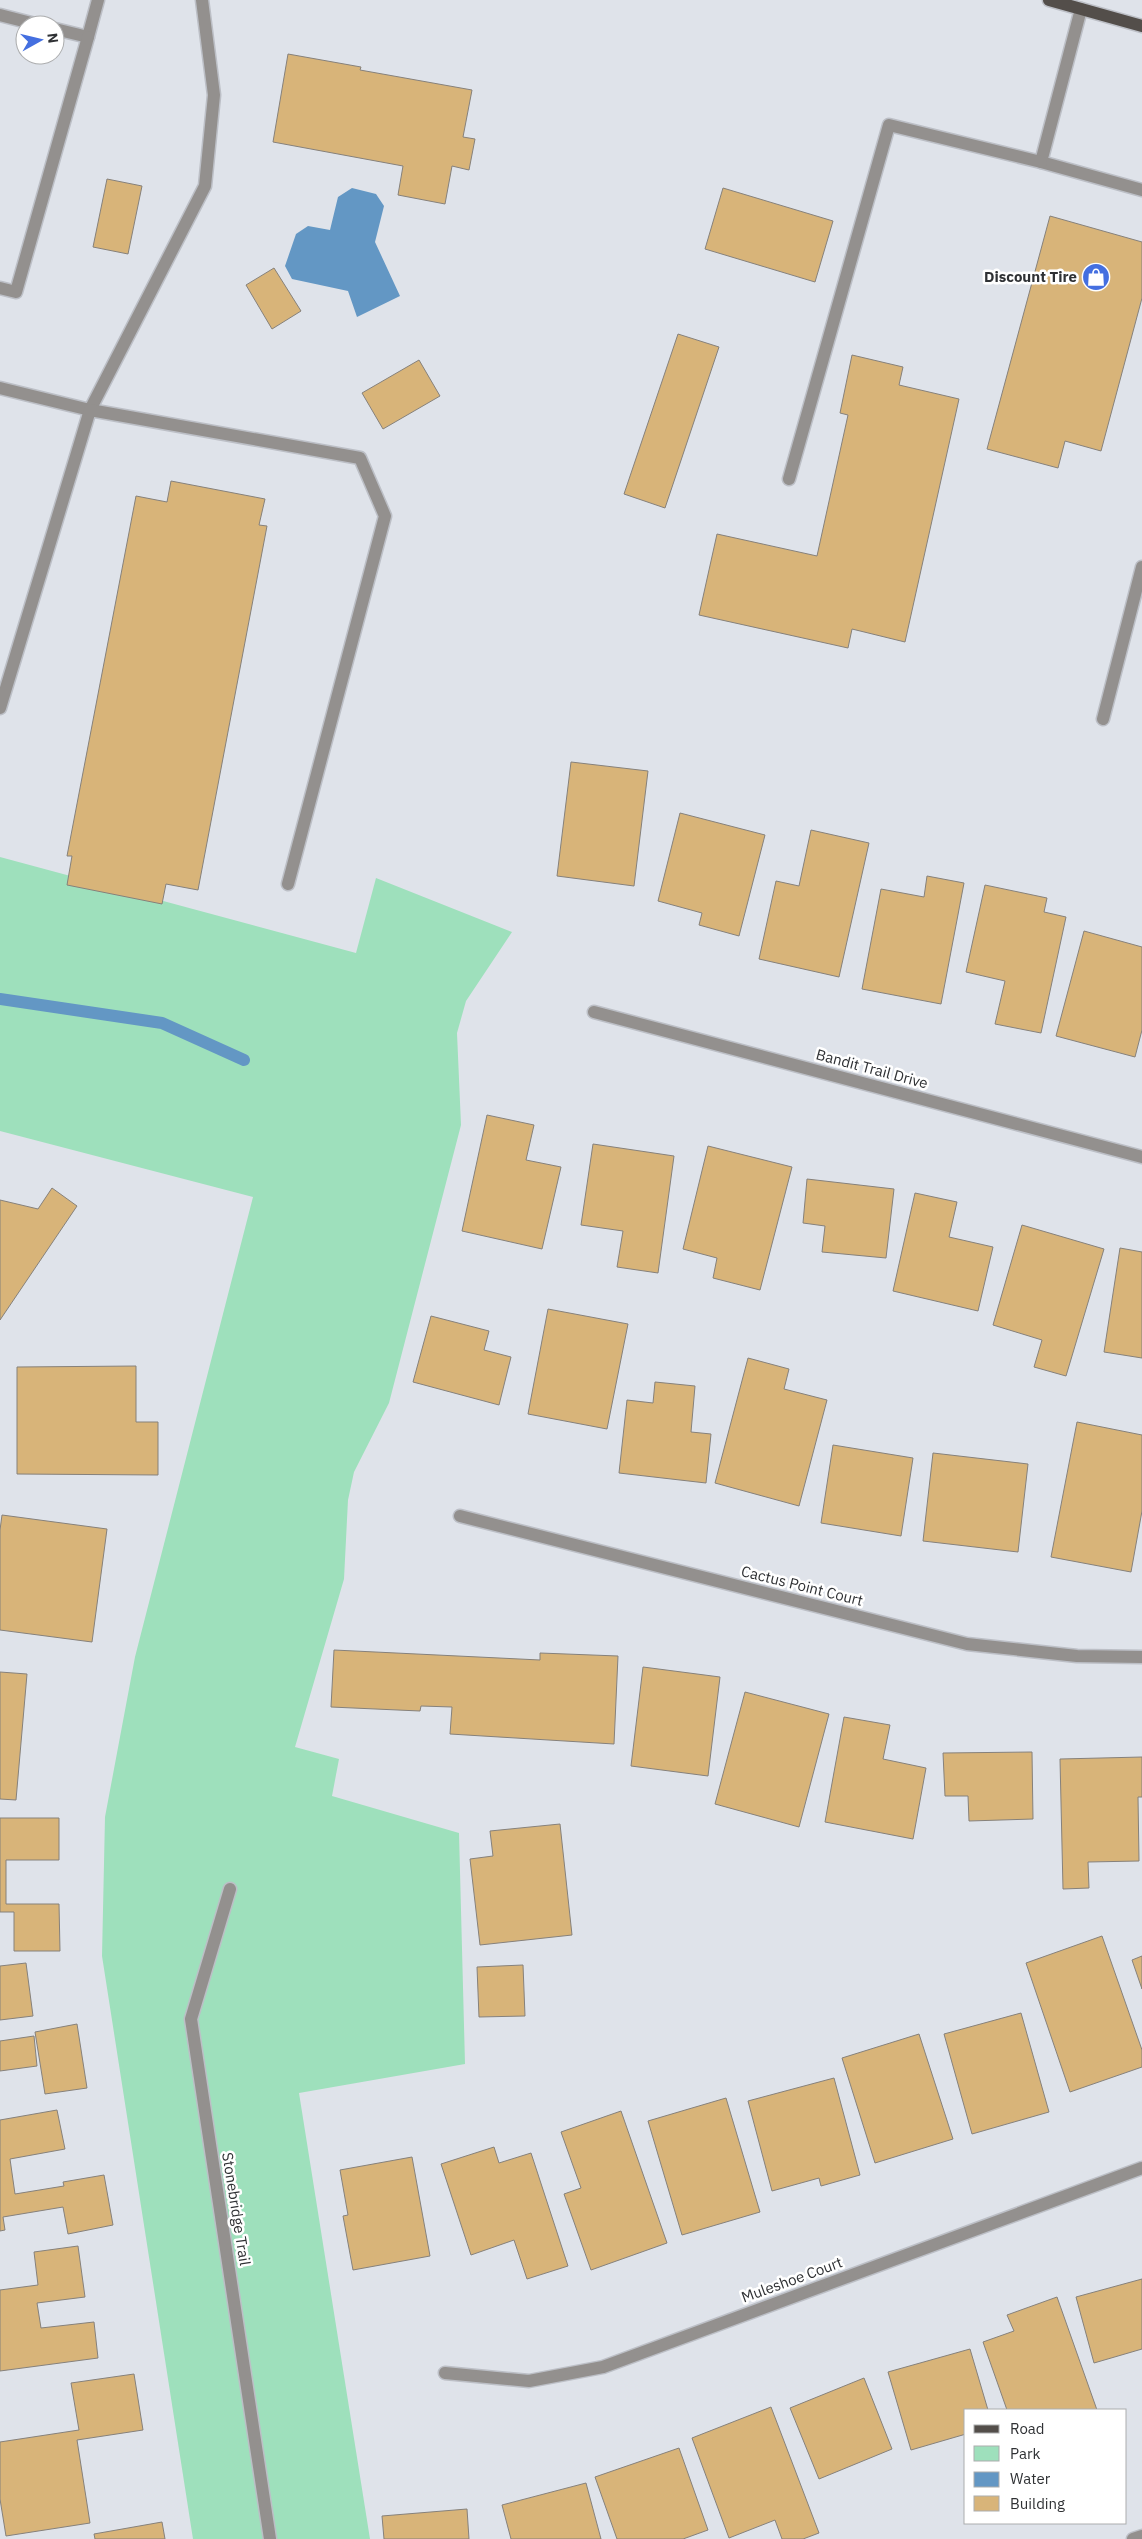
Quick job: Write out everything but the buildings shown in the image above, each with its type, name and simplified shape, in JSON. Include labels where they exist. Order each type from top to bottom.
[{"type":"main road","points":[[1048,0],[1082,4],[1142,26]]},
{"type":"street","points":[[0,288],[16,292],[98,0]]},
{"type":"street","points":[[0,708],[90,410],[205,186],[214,95],[202,0]]},
{"type":"street","points":[[1041,162],[1082,4]]},
{"type":"street","points":[[0,15],[15,19]]},
{"type":"street","points":[[65,31],[88,37]]},
{"type":"street","points":[[789,479],[889,125],[1041,162],[1142,190]]},
{"type":"street","points":[[0,388],[90,410],[360,458],[386,516],[288,884]]},
{"type":"street","points":[[1103,718],[1142,567]]},
{"type":"street","name":"Bandit Trail Drive","points":[[594,1012],[1142,1157]]},
{"type":"street","name":"Cactus Point Court","points":[[460,1516],[967,1644],[1077,1656],[1142,1657]]},
{"type":"street","name":"Stonebridge Trail","points":[[230,1889],[190,2019],[270,2539]]},
{"type":"street","name":"Muleshoe Court","points":[[445,2374],[528,2381],[602,2367],[1142,2168]]},
{"type":"street","points":[[1133,2539],[1142,2536]]},
{"type":"green space","points":[[0,857],[356,953],[376,878],[512,932],[466,1001],[457,1033],[461,1125],[389,1403],[354,1472],[348,1500],[344,1579],[295,1747],[339,1759],[332,1796],[459,1833],[465,2064],[299,2093],[370,2539],[193,2539],[102,1956],[105,1817],[135,1657],[253,1197],[0,1131]]},
{"type":"water","points":[[352,188],[376,194],[384,206],[375,242],[400,296],[357,317],[348,291],[292,279],[285,266],[296,234],[308,226],[330,230],[338,197]]},
{"type":"waterway","points":[[0,999],[162,1023],[244,1060]]},
{"type":"place","name":"Discount Tire","points":[[1096,277]]}]
